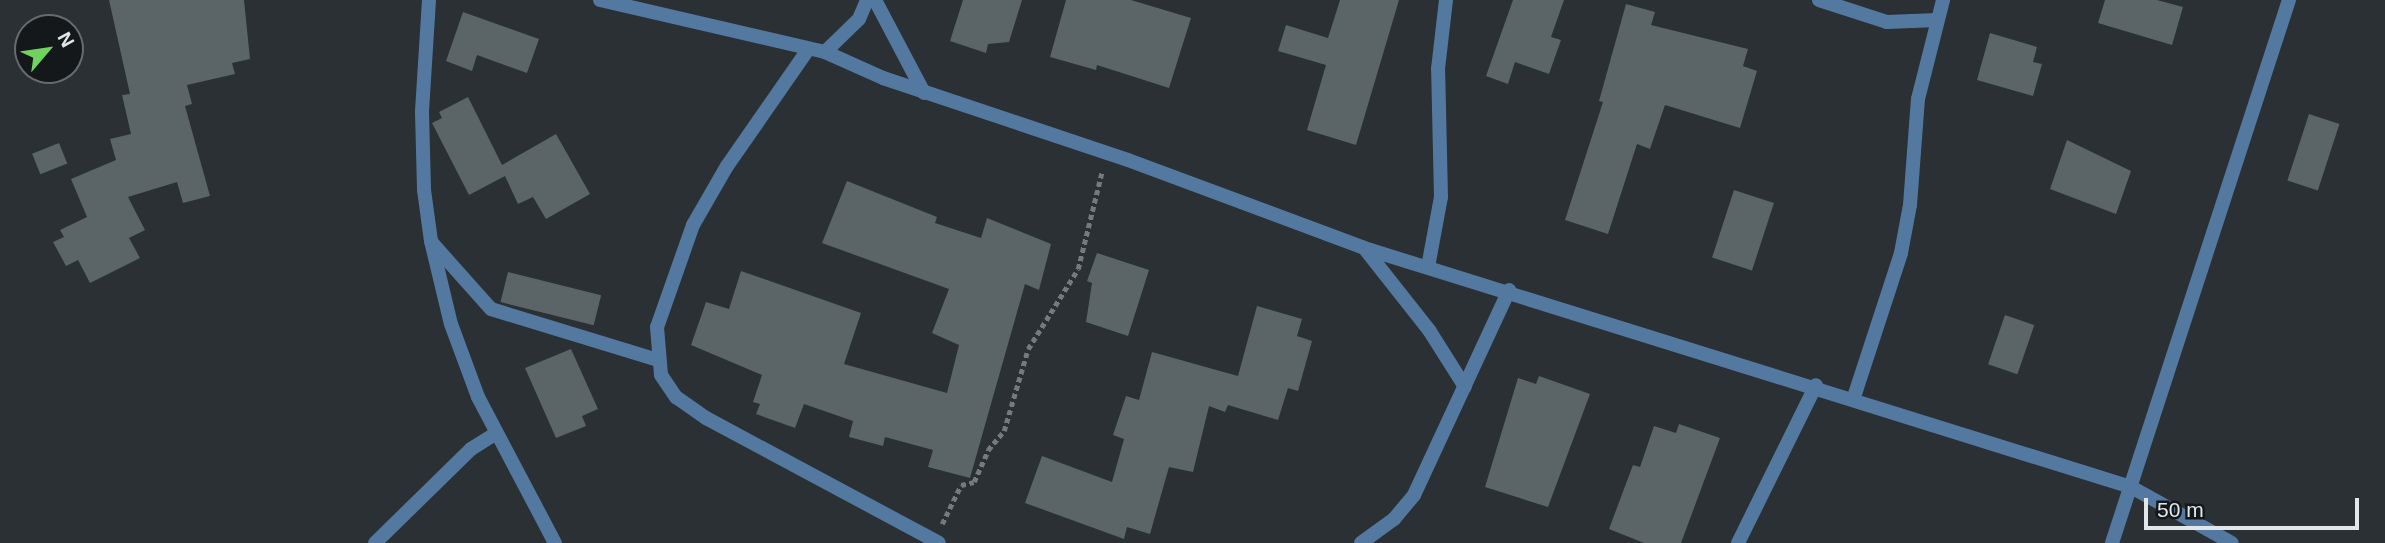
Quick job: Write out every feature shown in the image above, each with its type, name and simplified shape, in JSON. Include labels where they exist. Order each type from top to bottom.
[{"type":"street","points":[[429,0],[422,112],[424,190],[431,241],[450,324],[495,434],[555,543]]},
{"type":"street","points":[[600,0],[807,51],[825,52],[924,93],[1106,153],[1364,248],[1816,385],[2131,487],[2232,543]]},
{"type":"street","points":[[825,52],[859,19],[867,0]]},
{"type":"street","points":[[875,0],[924,93]]},
{"type":"street","points":[[1428,267],[1440,197],[1438,69],[1446,0]]},
{"type":"street","points":[[1819,0],[1887,22],[1937,20]]},
{"type":"street","points":[[1854,397],[1901,253],[1910,205],[1918,99],[1943,0]]},
{"type":"street","points":[[2112,543],[2289,0]]},
{"type":"street","points":[[807,51],[727,166],[693,225],[657,327],[657,360],[667,386],[706,418],[937,542]]},
{"type":"street","points":[[431,241],[491,309],[558,333],[657,360]]},
{"type":"street","points":[[1364,248],[1429,330],[1465,387]]},
{"type":"street","points":[[1361,543],[1394,519],[1415,495],[1509,290]]},
{"type":"street","points":[[1738,543],[1816,385]]},
{"type":"street","points":[[375,543],[471,449],[495,434]]},
{"type":"path","points":[[937,542],[949,505],[961,485],[974,482],[988,450],[1004,431],[1028,349],[1078,269],[1106,153]]},
{"type":"building","points":[[109,0],[244,0],[250,59],[232,63],[235,74],[187,85],[192,104],[185,106],[210,196],[183,203],[177,182],[128,197],[145,230],[129,238],[140,258],[90,283],[78,260],[66,266],[53,242],[64,237],[60,230],[87,217],[71,179],[116,160],[110,139],[131,134],[122,95],[130,94]]},
{"type":"building","points":[[963,0],[1022,0],[1009,42],[988,44],[986,53],[950,41]]},
{"type":"building","points":[[1066,0],[1131,0],[1191,18],[1169,88],[1097,65],[1096,70],[1050,57]]},
{"type":"building","points":[[1340,0],[1399,0],[1356,145],[1307,130],[1326,65],[1278,51],[1286,25],[1328,38]]},
{"type":"building","points":[[1513,0],[1564,0],[1551,37],[1561,40],[1549,74],[1515,62],[1508,84],[1486,76]]},
{"type":"building","points":[[2105,0],[2157,0],[2183,7],[2172,45],[2098,23]]},
{"type":"building","points":[[1626,4],[1655,12],[1651,25],[1748,49],[1743,66],[1757,71],[1740,128],[1665,105],[1650,149],[1637,144],[1608,234],[1565,220],[1603,102],[1599,101]]},
{"type":"building","points":[[463,12],[539,39],[527,73],[477,55],[472,71],[446,61]]},
{"type":"building","points":[[1990,33],[2037,47],[2033,62],[2042,64],[2033,96],[1977,80]]},
{"type":"building","points":[[468,97],[502,165],[556,134],[590,194],[546,219],[533,197],[518,204],[505,176],[469,195],[432,123],[442,118],[439,112]]},
{"type":"building","points":[[2309,114],[2339,124],[2318,190],[2287,181]]},
{"type":"building","points":[[2067,140],[2131,171],[2116,214],[2050,189]]},
{"type":"building","points":[[59,143],[67,163],[40,174],[32,154]]},
{"type":"building","points":[[847,181],[937,217],[935,223],[981,238],[987,218],[1051,244],[1039,290],[1025,284],[970,478],[928,467],[933,450],[885,437],[883,446],[849,437],[853,421],[804,404],[795,428],[756,414],[760,404],[753,402],[762,375],[691,345],[706,302],[729,309],[741,271],[861,313],[844,364],[947,393],[959,345],[932,333],[949,289],[822,243]]},
{"type":"building","points":[[1734,190],[1774,203],[1752,271],[1712,258]]},
{"type":"building","points":[[1097,253],[1149,270],[1128,336],[1086,322],[1092,283],[1087,281]]},
{"type":"building","points":[[508,272],[601,295],[594,325],[501,302]]},
{"type":"building","points":[[1257,306],[1302,319],[1297,336],[1312,341],[1298,391],[1288,388],[1278,420],[1228,405],[1225,412],[1209,406],[1193,472],[1169,467],[1150,534],[1127,527],[1124,539],[1025,503],[1042,456],[1112,482],[1124,439],[1113,435],[1126,396],[1139,400],[1152,352],[1238,376]]},
{"type":"building","points":[[2005,315],[2034,325],[2017,374],[1988,364]]},
{"type":"building","points":[[571,349],[598,409],[582,416],[586,426],[556,438],[525,368]]},
{"type":"building","points":[[1539,376],[1590,394],[1548,507],[1485,487],[1518,378],[1536,384]]},
{"type":"building","points":[[1679,424],[1720,438],[1681,543],[1644,543],[1609,529],[1633,465],[1640,467],[1654,426],[1676,433]]}]
